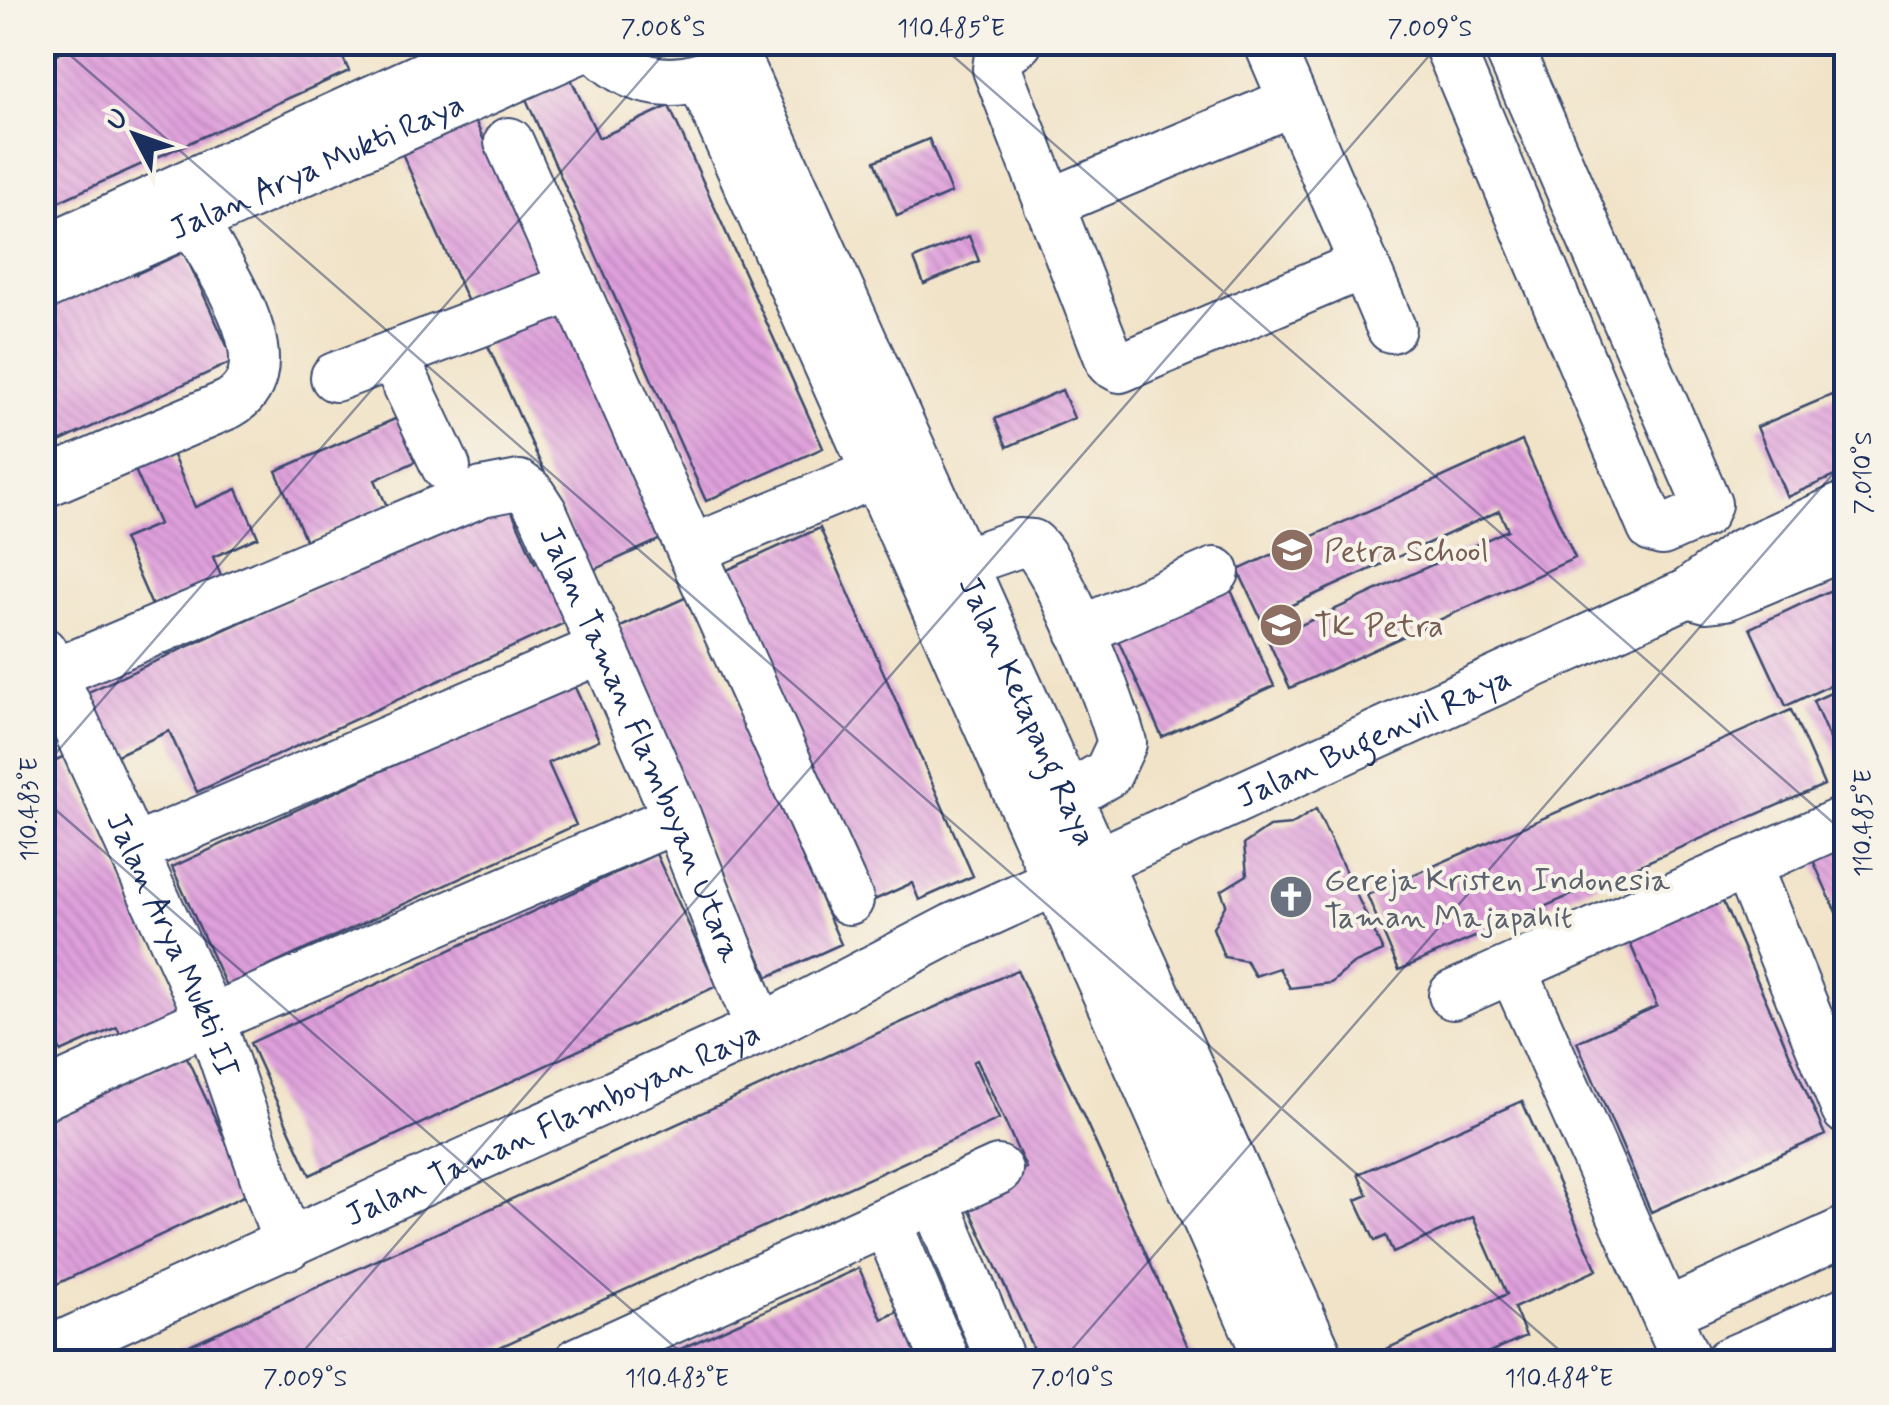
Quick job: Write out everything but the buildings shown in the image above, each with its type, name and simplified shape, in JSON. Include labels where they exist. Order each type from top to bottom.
[{"type":"street","name":"Jalan Arya Mukti Raya","points":[[42,251],[499,42]]},
{"type":"street","points":[[1018,42],[999,55],[997,69],[1111,363],[1120,368],[1364,264]]},
{"type":"street","points":[[1268,42],[1390,328]]},
{"type":"street","points":[[1447,42],[1652,528],[1662,532],[1703,513],[1706,504],[1506,42]]},
{"type":"street","name":"Jalan Arya Mukti Raya","points":[[42,288],[591,43]]},
{"type":"street","points":[[591,43],[630,74],[677,84],[731,61]]},
{"type":"street","name":"Jalan Ketapang Raya","points":[[731,61],[874,474],[1321,1362]]},
{"type":"street","name":"Jalan Ketapang Raya","points":[[731,61],[964,562],[1065,798],[1077,873],[1270,1362]]},
{"type":"street","points":[[1048,204],[1294,101]]},
{"type":"street","points":[[510,142],[572,288],[849,900]]},
{"type":"street","points":[[1519,209],[1568,187]]},
{"type":"street","points":[[42,484],[229,404],[251,386],[257,356],[246,322],[192,220]]},
{"type":"street","points":[[335,377],[572,288]]},
{"type":"street","points":[[393,356],[446,467]]},
{"type":"street","points":[[691,550],[874,474]]},
{"type":"street","name":"Jalan Taman Flamboyan Utara","points":[[48,662],[501,486],[519,485],[544,513],[677,818],[760,1029]]},
{"type":"street","name":"Jalan Bugenvil Raya","points":[[1077,873],[1688,593],[1740,554],[1846,506]]},
{"type":"street","points":[[964,562],[1019,543],[1032,544],[1053,568],[1122,743],[1108,773],[1065,798]]},
{"type":"street","name":"Jalan Bugenvil Raya","points":[[1688,593],[1708,598],[1725,596],[1846,545]]},
{"type":"street","points":[[1080,632],[1215,572]]},
{"type":"street","points":[[133,850],[602,650]]},
{"type":"street","name":"Jalan Arya Mukti II","points":[[48,662],[210,1019],[288,1245]]},
{"type":"street","points":[[45,1088],[677,818]]},
{"type":"street","points":[[1454,995],[1846,820]]},
{"type":"street","points":[[1746,864],[1846,1110]]},
{"type":"street","name":"Jalan Taman Flamboyan Raya","points":[[42,1354],[760,1029],[953,928],[1077,873]]},
{"type":"street","points":[[1513,970],[1688,1362]]},
{"type":"street","points":[[578,1362],[998,1170]]},
{"type":"street","points":[[935,1201],[1002,1362]]},
{"type":"street","points":[[887,1223],[946,1362]]},
{"type":"street","points":[[1668,1312],[1846,1231]]},
{"type":"street","points":[[1728,1362],[1846,1310]]},
{"type":"place","name":"Petra School","points":[[1292,550]]},
{"type":"place","name":"TK Petra","points":[[1281,625]]},
{"type":"place","name":"Gereja Kristen Indonesia Taman Majapahit","points":[[1291,897]]}]
